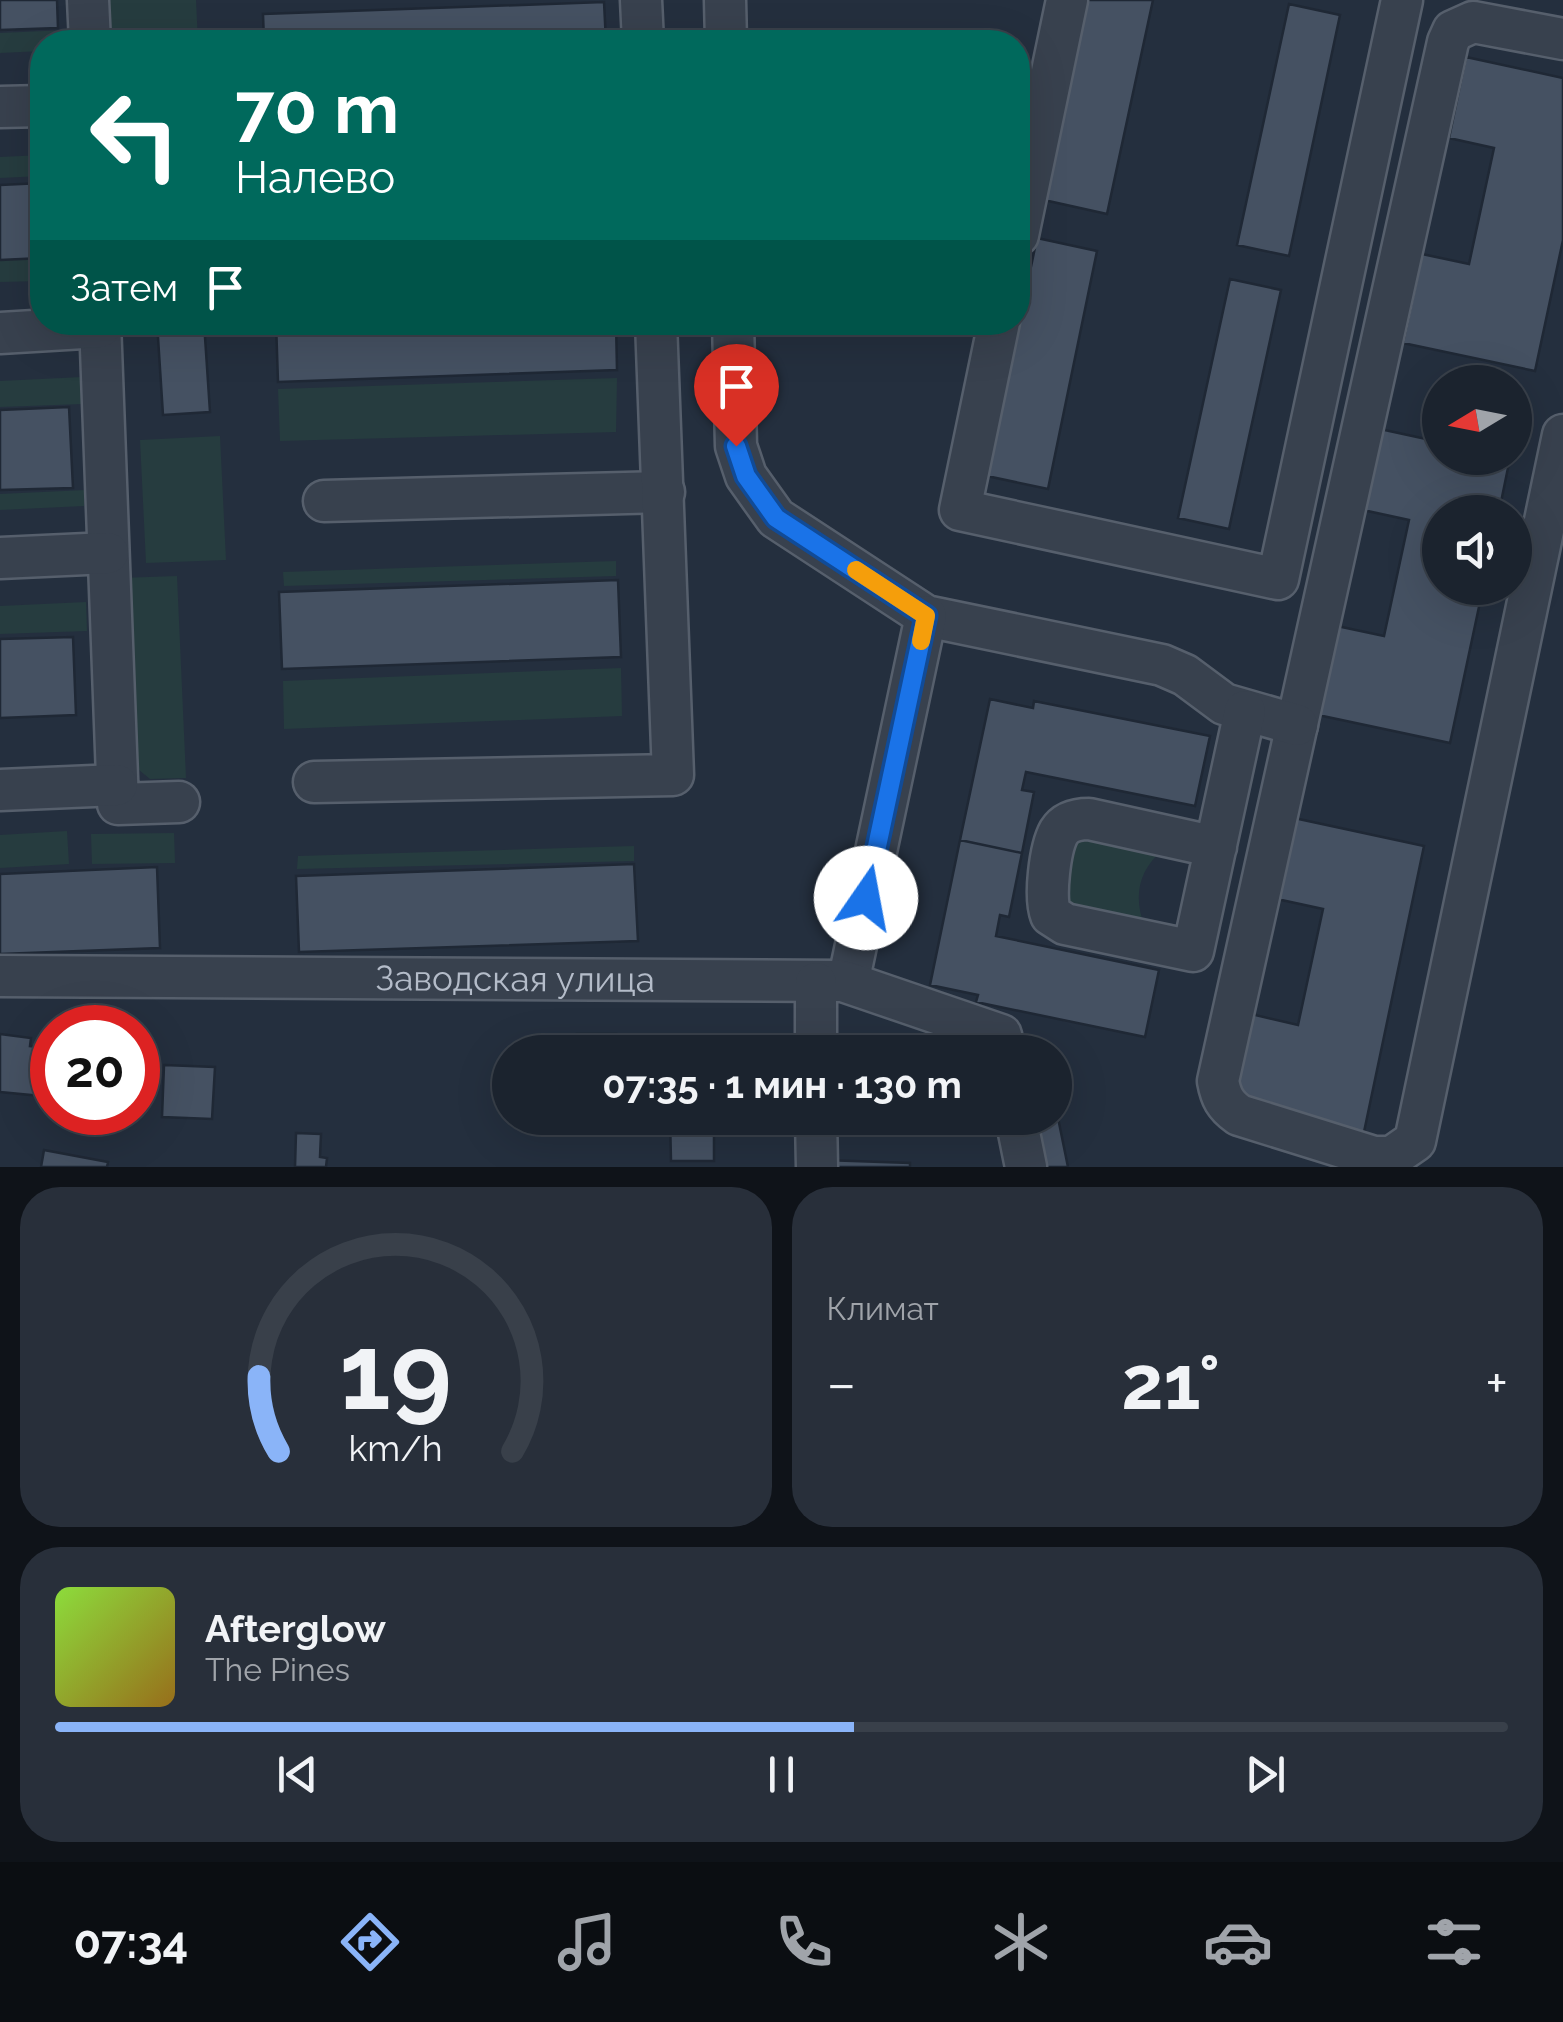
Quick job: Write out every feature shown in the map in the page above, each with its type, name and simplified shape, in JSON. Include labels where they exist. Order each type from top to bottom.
[{"type":"street","points":[[88,0],[89,30]]},
{"type":"street","points":[[641,0],[642,30]]},
{"type":"street","points":[[725,0],[726,30]]},
{"type":"street","points":[[1030,178],[1067,0]]},
{"type":"street","points":[[996,335],[960,510],[1278,579],[1402,0]]},
{"type":"street","points":[[1563,39],[1473,22],[1453,31],[1448,42],[1218,1080],[1220,1096],[1239,1115],[1374,1157],[1392,1157],[1414,1141],[1563,434]]},
{"type":"street","points":[[0,107],[30,106]]},
{"type":"street","points":[[0,333],[30,331]]},
{"type":"street","points":[[100,335],[118,804],[180,802]]},
{"type":"street","points":[[314,782],[672,775],[657,335]]},
{"type":"street","points":[[733,335],[736,446],[746,476],[776,518],[926,616],[1162,665],[1185,675],[1224,704],[1296,725]]},
{"type":"street","points":[[324,501],[664,492]]},
{"type":"street","points":[[0,558],[108,553]]},
{"type":"street","points":[[820,1035],[926,616]]},
{"type":"street","points":[[1216,847],[1089,819],[1072,821],[1058,834],[1046,895],[1051,915],[1064,924],[1193,951],[1216,847],[1245,711]]},
{"type":"street","points":[[0,790],[117,786]]},
{"type":"street","name":"Заводская улица","points":[[0,976],[834,976],[1001,1035]]},
{"type":"street","points":[[816,1135],[816,1167]]},
{"type":"street","points":[[1019,1135],[1026,1167]]},
{"type":"green space","points":[[99,0],[196,0],[197,30],[100,30]]},
{"type":"green space","points":[[30,32],[30,52],[0,53],[0,33]]},
{"type":"green space","points":[[30,156],[30,177],[0,178],[0,157]]},
{"type":"green space","points":[[30,259],[30,281],[0,282],[0,260]]},
{"type":"green space","points":[[82,377],[83,404],[0,407],[0,381]]},
{"type":"green space","points":[[617,378],[616,432],[280,441],[278,389]]},
{"type":"green space","points":[[220,436],[226,560],[146,563],[140,440]]},
{"type":"green space","points":[[85,490],[84,506],[0,510],[0,494]]},
{"type":"green space","points":[[616,561],[616,576],[284,586],[283,572]]},
{"type":"green space","points":[[177,576],[186,778],[150,779],[128,761],[120,578]]},
{"type":"green space","points":[[86,602],[87,631],[0,634],[0,606]]},
{"type":"green space","points":[[621,668],[622,716],[284,729],[283,681]]},
{"type":"green space","points":[[67,831],[69,864],[0,868],[0,835]]},
{"type":"green space","points":[[174,833],[175,863],[92,864],[91,834]]},
{"type":"green space","points":[[1066,835],[1163,850],[1148,866],[1140,885],[1139,906],[1145,927],[1068,917]]},
{"type":"green space","points":[[634,846],[634,861],[297,869],[298,856]]},
{"type":"building","points":[[0,0],[57,0],[58,28],[0,30]]},
{"type":"building","points":[[1087,0],[1153,0],[1107,214],[1044,200]]},
{"type":"building","points":[[604,2],[605,30],[264,30],[263,14]]},
{"type":"building","points":[[1289,4],[1340,15],[1289,256],[1237,245]]},
{"type":"building","points":[[1466,57],[1563,78],[1563,240],[1535,371],[1532,365],[1507,365],[1403,343],[1422,254],[1469,264],[1494,148],[1449,138]]},
{"type":"building","points":[[30,184],[30,259],[0,260],[0,185]]},
{"type":"building","points":[[1037,238],[1097,251],[1048,489],[987,476],[1017,335],[1030,335],[1030,271]]},
{"type":"building","points":[[1230,279],[1281,290],[1229,529],[1178,518]]},
{"type":"building","points":[[158,335],[205,335],[210,412],[163,415]]},
{"type":"building","points":[[276,335],[616,335],[617,370],[278,382]]},
{"type":"building","points":[[69,407],[73,488],[0,490],[0,410]]},
{"type":"building","points":[[1380,429],[1422,438],[1422,475],[1507,475],[1502,495],[1422,495],[1422,605],[1479,605],[1450,743],[1318,715],[1337,626],[1384,636],[1409,520],[1363,510]]},
{"type":"building","points":[[618,580],[621,657],[282,669],[279,592]]},
{"type":"building","points":[[73,637],[76,715],[0,718],[0,639]]},
{"type":"building","points":[[990,699],[1033,708],[1034,701],[1210,736],[1195,806],[1026,772],[1022,790],[1034,792],[1022,853],[960,840]]},
{"type":"building","points":[[1294,818],[1424,846],[1364,1132],[1232,1104],[1251,1014],[1298,1025],[1323,909],[1277,899]]},
{"type":"building","points":[[960,840],[1022,853],[1009,917],[1000,915],[996,936],[1159,970],[1145,1037],[976,1002],[978,995],[930,985]]},
{"type":"building","points":[[634,864],[638,941],[299,952],[296,876]]},
{"type":"building","points":[[157,867],[160,948],[0,954],[0,874]]},
{"type":"building","points":[[0,1034],[30,1038],[30,1095],[0,1092]]},
{"type":"building","points":[[164,1065],[215,1067],[212,1119],[162,1117]]},
{"type":"building","points":[[296,1133],[321,1134],[320,1157],[327,1158],[326,1167],[295,1167]]},
{"type":"building","points":[[670,1135],[714,1135],[714,1161],[671,1161]]},
{"type":"building","points":[[1028,1135],[1062,1135],[1068,1167],[1035,1167]]},
{"type":"building","points":[[44,1150],[108,1162],[107,1167],[41,1167]]},
{"type":"building","points":[[824,1160],[910,1163],[910,1167],[824,1167]]},
{"type":"slow traffic","points":[[856,570],[926,616],[921,641]]},
{"type":"route","points":[[736,446],[746,476],[776,518],[926,616],[866,898]]}]
